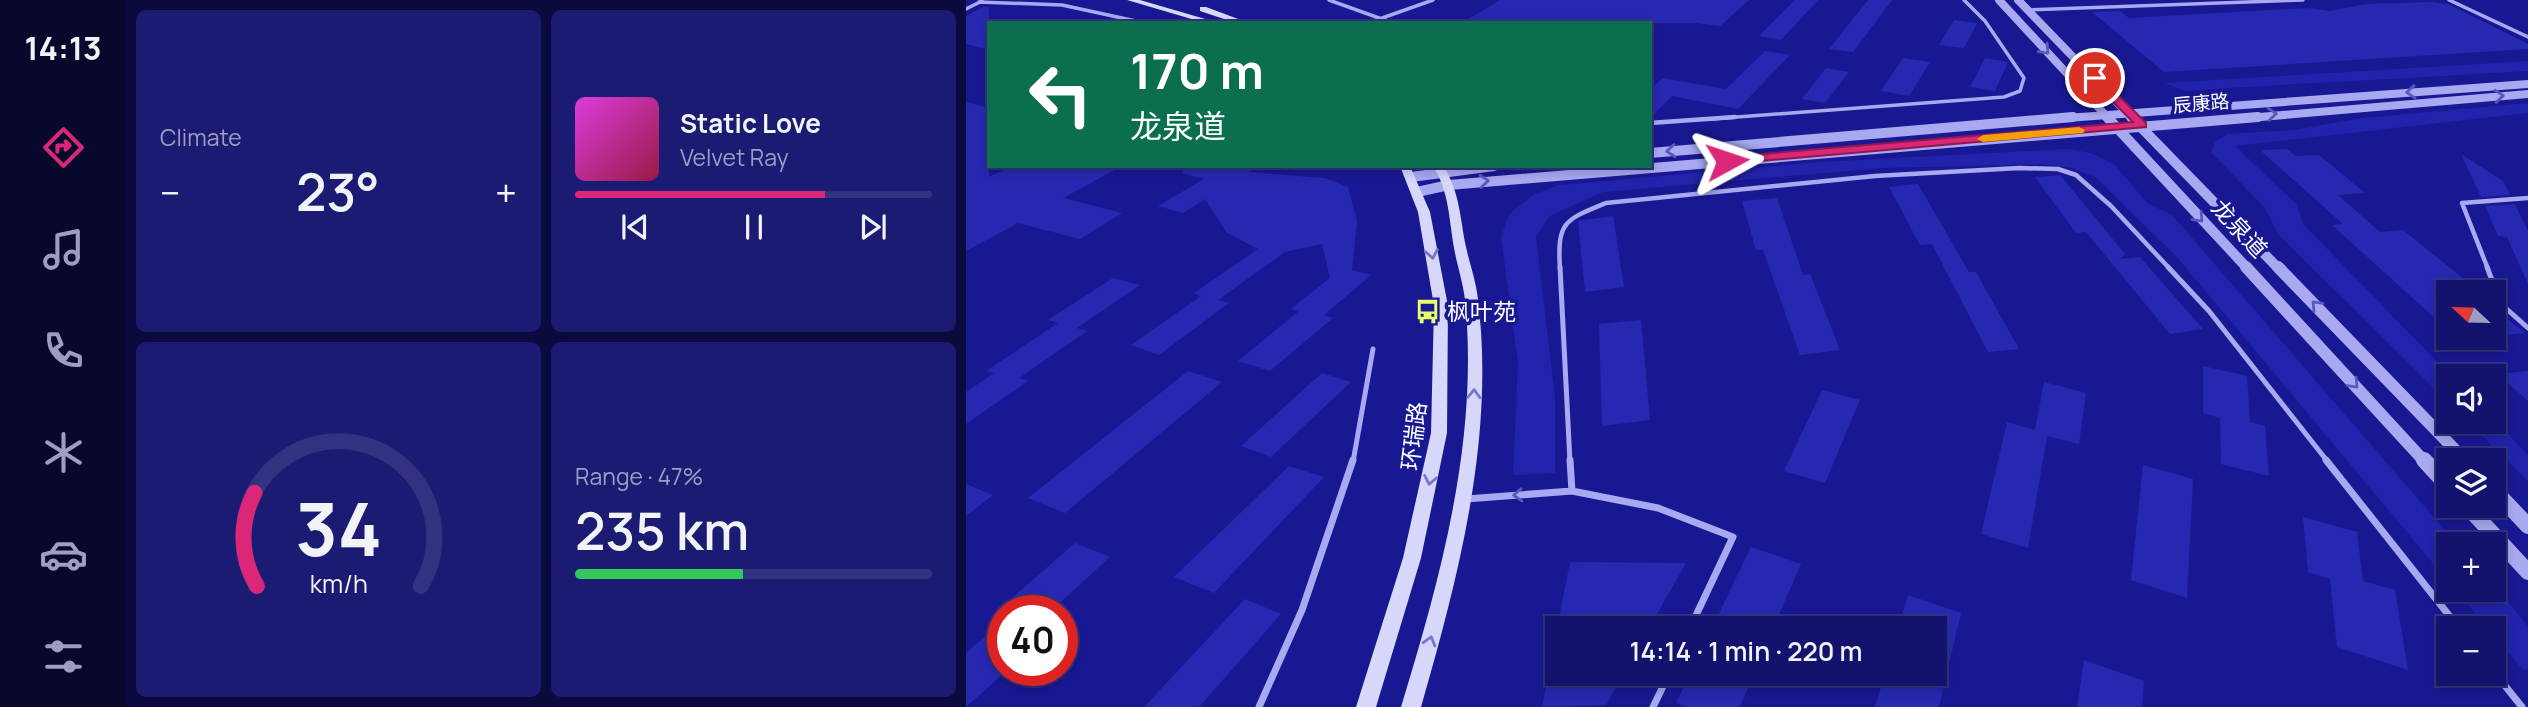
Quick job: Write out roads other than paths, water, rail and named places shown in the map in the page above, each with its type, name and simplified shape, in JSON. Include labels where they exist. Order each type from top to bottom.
[{"type":"main road","points":[[1130,0],[1208,21]]},
{"type":"main road","points":[[1165,0],[1177,2]]},
{"type":"main road","points":[[1189,5],[1239,21]]},
{"type":"main road","points":[[1411,707],[1442,599],[1463,499],[1473,426],[1475,371],[1472,302],[1443,174]]},
{"type":"main road","name":"环瑞路","points":[[1366,707],[1412,558],[1439,433],[1441,306],[1424,212],[1411,178]]},
{"type":"street","name":"龙泉道","points":[[1999,0],[2436,473]]},
{"type":"street","name":"龙泉道","points":[[2018,0],[2453,448]]},
{"type":"street","name":"辰康路","points":[[1652,153],[2129,112],[2528,84]]},
{"type":"street","name":"辰康路","points":[[1652,159],[2116,127],[2528,94]]},
{"type":"street","name":"辰康路","points":[[1411,178],[1481,168]]},
{"type":"street","name":"辰康路","points":[[1411,178],[1529,168]]},
{"type":"street","points":[[2506,503],[2528,526]]},
{"type":"street","points":[[2478,518],[2528,572]]},
{"type":"lane","points":[[1329,0],[1389,21]]},
{"type":"lane","points":[[1374,21],[1433,0]]},
{"type":"lane","points":[[1652,122],[2004,97],[2020,91],[2024,78],[1985,21],[1964,0]]},
{"type":"lane","points":[[2127,0],[2134,6]]},
{"type":"lane","points":[[2028,10],[2303,0]]},
{"type":"lane","points":[[2449,0],[2528,37]]},
{"type":"lane","points":[[966,9],[981,1],[1062,5],[1136,21]]},
{"type":"lane","points":[[1572,491],[1558,237],[1573,216],[1606,203],[1875,176],[2019,168],[2058,169],[2076,175],[2111,206],[2209,311],[2450,616]]},
{"type":"lane","points":[[2528,198],[2462,203],[2501,304],[2528,328]]},
{"type":"lane","points":[[1259,707],[1302,610],[1352,465],[1373,349]]},
{"type":"lane","points":[[1463,499],[1572,491],[1658,508],[1733,537],[1696,616]]},
{"type":"lane","points":[[1653,707],[1663,686]]},
{"type":"lane","points":[[2505,686],[2522,707]]},
{"type":"place","name":"枫叶苑","points":[[1427,311]]}]
